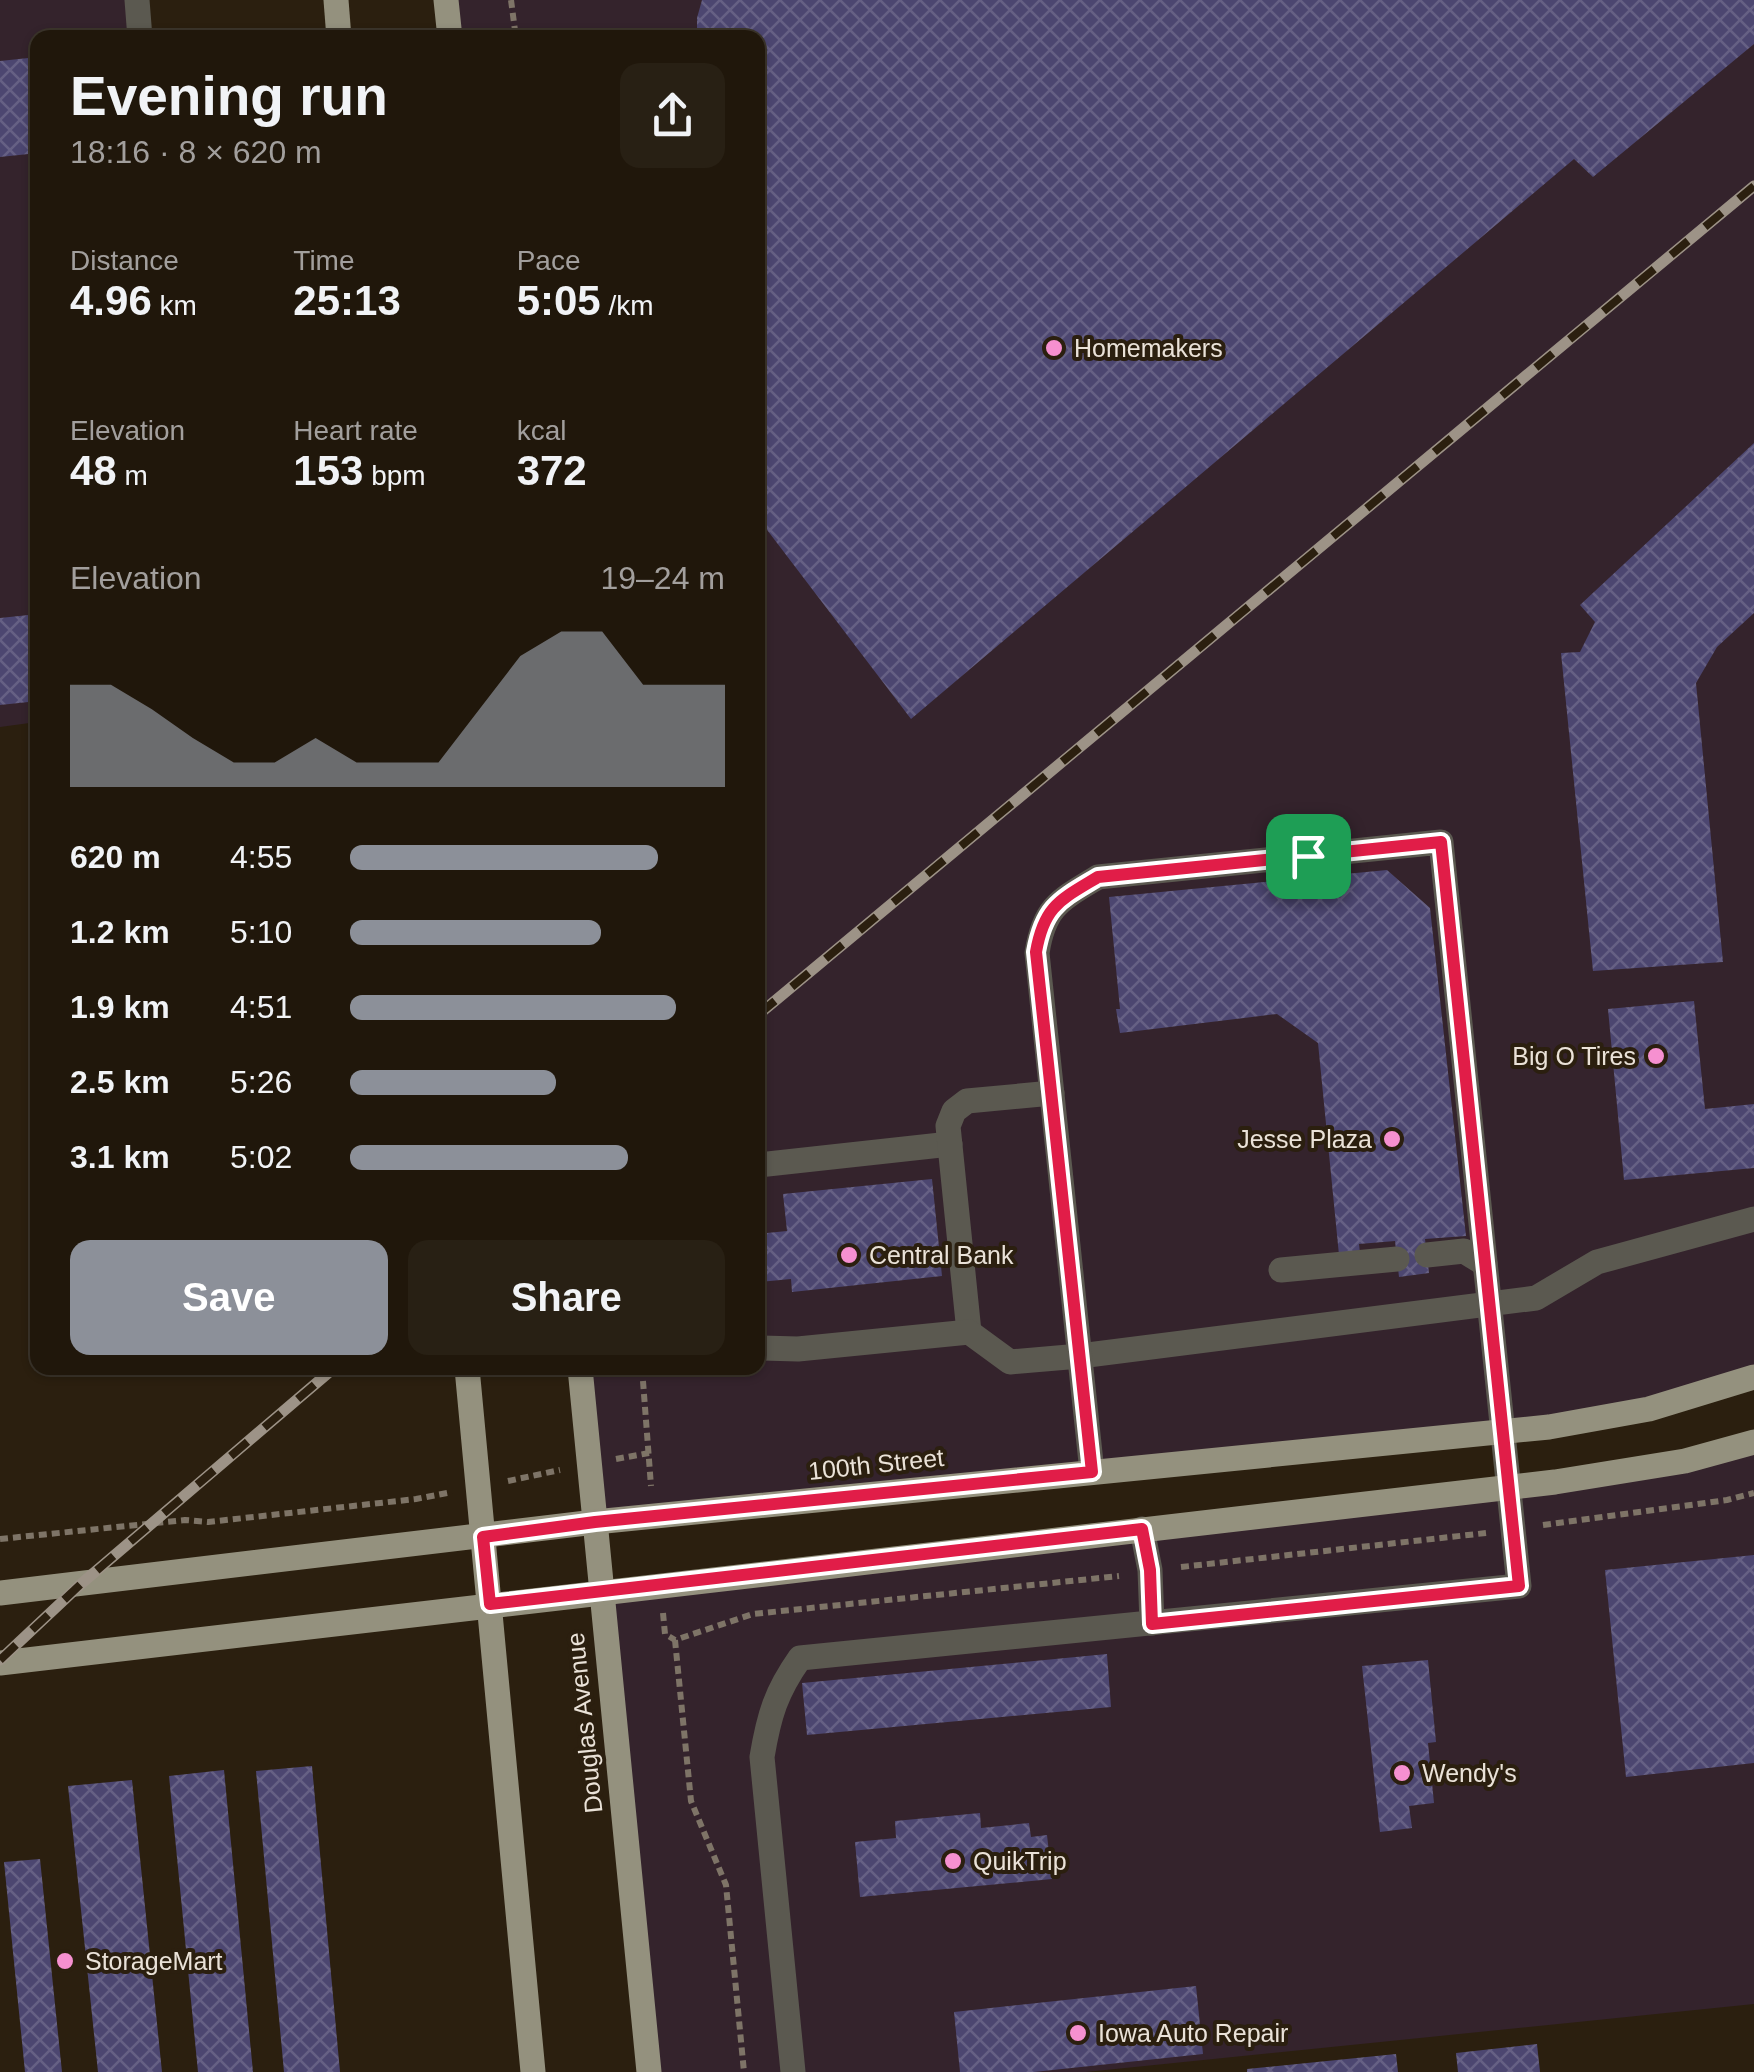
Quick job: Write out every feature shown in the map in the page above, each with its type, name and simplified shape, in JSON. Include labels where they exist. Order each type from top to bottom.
[{"type":"main road","points":[[336,0],[338,30]]},
{"type":"main road","points":[[446,0],[449,30]]},
{"type":"main road","points":[[468,1375],[534,2072]]},
{"type":"main road","name":"Douglas Avenue","points":[[581,1375],[649,2072]]},
{"type":"main road","name":"100th Street","points":[[0,1592],[595,1522],[1502,1432],[1649,1409],[1754,1378]]},
{"type":"main road","points":[[0,1663],[1508,1487],[1686,1461],[1754,1442]]},
{"type":"street","points":[[137,0],[139,30]]},
{"type":"street","points":[[793,2072],[762,1757],[768,1718],[780,1686],[800,1658],[1519,1586],[1441,842],[1098,877],[1071,893],[1041,923],[1036,952],[1092,1472]]},
{"type":"street","points":[[969,1332],[948,1126],[954,1111],[967,1102],[1052,1092]]},
{"type":"street","points":[[765,1163],[950,1144]]},
{"type":"street","points":[[765,1348],[798,1349],[969,1332],[1010,1362],[1536,1298],[1597,1262],[1754,1219]]},
{"type":"street","points":[[1427,1256],[1464,1250],[1485,1264]]},
{"type":"street","points":[[1281,1270],[1397,1258]]},
{"type":"street","points":[[1142,1529],[1150,1570],[1152,1624]]},
{"type":"path","points":[[511,0],[515,30]]},
{"type":"path","points":[[0,1540],[416,1499],[649,1453],[643,1375]]},
{"type":"path","points":[[665,1634],[675,1640],[753,1614],[1115,1577],[1613,1517],[1754,1493]]},
{"type":"path","points":[[675,1640],[691,1801],[726,1886],[744,2072]]},
{"type":"shaded area","points":[[0,0],[137,0],[139,30],[30,30],[30,723],[0,727]]},
{"type":"shaded area","points":[[446,0],[1754,0],[1754,1377],[1649,1409],[595,1522],[581,1375],[765,1375],[765,30],[449,30]]},
{"type":"shaded area","points":[[1754,1442],[1754,2004],[1086,2072],[648,2072],[602,1592],[1555,1482]]},
{"type":"building","name":"Homemakers","points":[[702,0],[1754,0],[1754,44],[1593,177],[1574,159],[911,719],[765,527],[765,30],[697,30]]},
{"type":"building","points":[[30,58],[30,154],[0,157],[0,61]]},
{"type":"building","points":[[1754,443],[1754,613],[1717,647],[1696,683],[1723,962],[1593,971],[1561,653],[1580,652],[1595,622],[1580,605]]},
{"type":"building","points":[[30,615],[30,702],[0,705],[0,618]]},
{"type":"building","name":"Jesse Plaza","points":[[1387,870],[1430,908],[1466,1236],[1425,1239],[1429,1273],[1399,1277],[1395,1241],[1359,1244],[1360,1253],[1339,1255],[1318,1043],[1277,1014],[1120,1033],[1109,897]]},
{"type":"building","name":"Big O Tires","points":[[1694,1001],[1705,1109],[1754,1104],[1754,1168],[1624,1180],[1608,1009]]},
{"type":"building","name":"Central Bank","points":[[932,1179],[942,1276],[792,1292],[791,1279],[765,1281],[765,1233],[787,1231],[783,1194]]},
{"type":"building","points":[[1754,1555],[1754,1763],[1626,1777],[1605,1570]]},
{"type":"building","points":[[1107,1654],[1111,1707],[807,1735],[802,1683]]},
{"type":"building","name":"Wendy's","points":[[1428,1660],[1436,1742],[1428,1743],[1434,1803],[1409,1806],[1412,1828],[1380,1832],[1362,1666]]},
{"type":"building","points":[[312,1766],[340,2072],[284,2072],[256,1771]]},
{"type":"building","points":[[224,1770],[253,2072],[198,2072],[169,1776]]},
{"type":"building","points":[[132,1780],[162,2072],[98,2072],[68,1786]]},
{"type":"building","name":"QuikTrip","points":[[980,1813],[981,1828],[1029,1823],[1031,1837],[1047,1835],[1052,1879],[860,1897],[855,1842],[896,1838],[895,1821]]},
{"type":"building","points":[[40,1859],[62,2072],[25,2072],[4,1862]]},
{"type":"building","name":"Iowa Auto Repair","points":[[1196,1986],[1203,2054],[1034,2072],[960,2072],[954,2012]]},
{"type":"building","points":[[1537,2044],[1540,2072],[1458,2072],[1456,2053]]},
{"type":"building","points":[[1396,2054],[1398,2072],[1247,2072],[1247,2069]]},
{"type":"railway","points":[[765,1009],[1754,186]]},
{"type":"railway","points":[[0,1660],[82,1583],[326,1375]]},
{"type":"place","name":"Homemakers","points":[[1054,348]]},
{"type":"place","name":"Big O Tires","points":[[1656,1056]]},
{"type":"place","name":"Jesse Plaza","points":[[1392,1139]]},
{"type":"place","name":"Central Bank","points":[[849,1255]]},
{"type":"place","name":"Wendy's","points":[[1402,1773]]},
{"type":"place","name":"QuikTrip","points":[[953,1861]]},
{"type":"place","name":"StorageMart","points":[[65,1961]]},
{"type":"place","name":"Iowa Auto Repair","points":[[1078,2033]]},
{"type":"route","points":[[1441,842],[1519,1586],[1152,1624],[1150,1570],[1142,1529],[490,1604],[483,1537],[595,1522],[1092,1472],[1036,952],[1041,923],[1071,893],[1098,877],[1308,856],[1441,842]]}]
